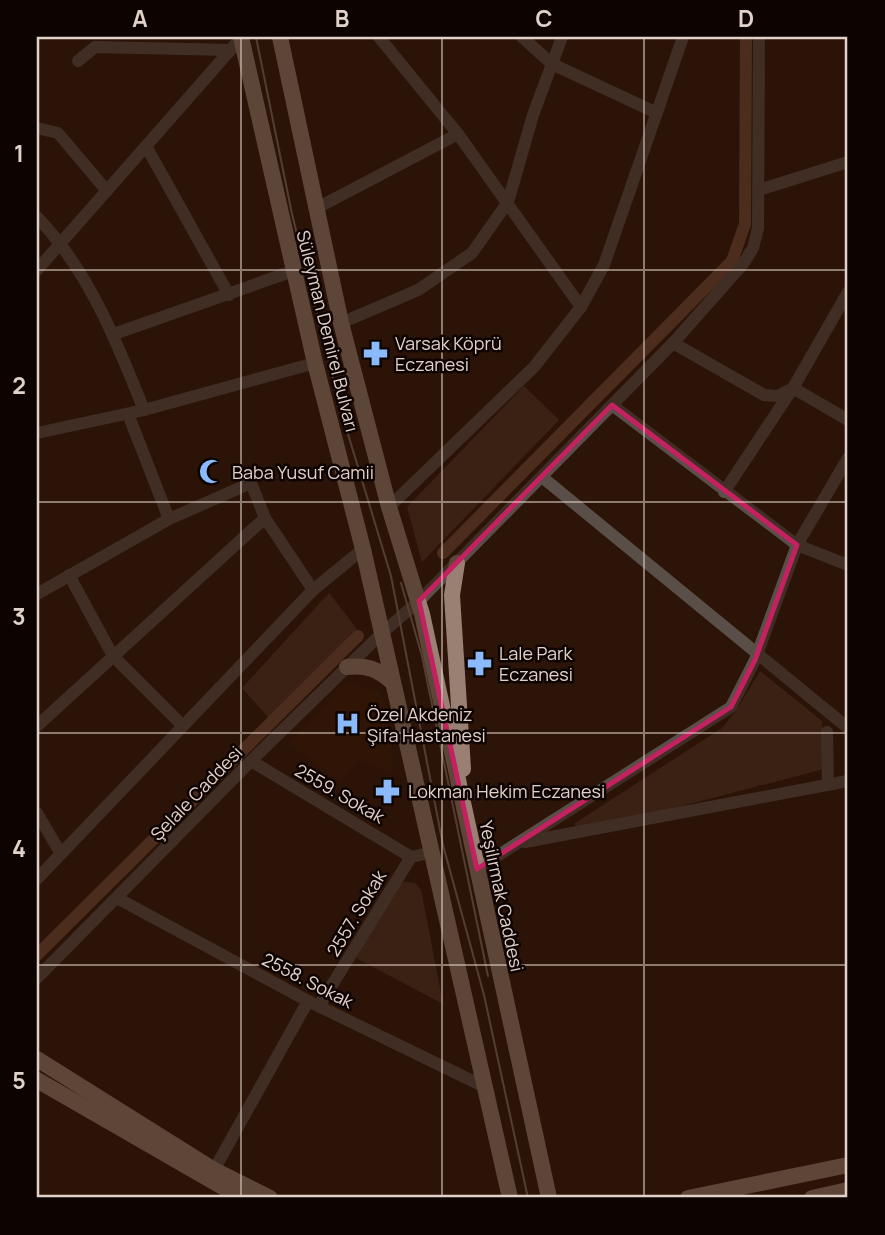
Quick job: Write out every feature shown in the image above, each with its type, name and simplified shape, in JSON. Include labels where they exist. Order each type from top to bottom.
[{"type":"main road","name":"Süleyman Demirel Bulvarı","points":[[241,37],[293,271],[363,549],[381,634]]},
{"type":"main road","name":"Süleyman Demirel Bulvarı","points":[[280,37],[341,323],[389,508],[419,601]]},
{"type":"main road","points":[[457,563],[452,595],[461,696],[464,810]]},
{"type":"main road","name":"Yeşilırmak Caddesi","points":[[419,601],[549,1198]]},
{"type":"main road","points":[[381,634],[510,1198]]},
{"type":"main road","points":[[347,667],[365,666],[381,671],[392,681]]},
{"type":"main road","points":[[37,1059],[214,1170],[270,1198]]},
{"type":"main road","points":[[37,1080],[242,1198]]},
{"type":"main road","points":[[688,1198],[848,1165]]},
{"type":"main road","points":[[812,1198],[848,1190]]},
{"type":"street","points":[[37,270],[241,37]]},
{"type":"street","points":[[379,37],[458,134],[581,307]]},
{"type":"street","points":[[522,37],[552,64],[657,113]]},
{"type":"street","points":[[341,323],[418,290],[472,253],[508,202],[562,37]]},
{"type":"street","points":[[389,508],[534,367],[581,307],[604,265],[683,37]]},
{"type":"street","name":"Şelale Caddesi","points":[[37,978],[251,761],[457,563],[673,343],[743,264],[753,248],[758,228],[759,37]]},
{"type":"street","points":[[78,61],[95,47],[230,50]]},
{"type":"street","points":[[37,128],[58,133],[107,191]]},
{"type":"street","points":[[315,209],[458,134]]},
{"type":"street","points":[[146,146],[229,295]]},
{"type":"street","points":[[759,190],[848,162]]},
{"type":"street","points":[[37,217],[61,243],[114,334],[144,410]]},
{"type":"street","points":[[114,334],[293,271]]},
{"type":"street","points":[[724,492],[793,388],[848,292]]},
{"type":"street","points":[[673,343],[764,395],[778,396],[793,388]]},
{"type":"street","points":[[37,433],[144,410],[315,363]]},
{"type":"street","points":[[793,388],[848,420]]},
{"type":"street","points":[[612,405],[797,545],[848,565]]},
{"type":"street","points":[[128,414],[169,519]]},
{"type":"street","points":[[477,869],[730,707],[757,655],[797,545],[848,458]]},
{"type":"street","points":[[541,477],[848,728]]},
{"type":"street","points":[[37,594],[169,519],[251,483],[265,518],[313,590]]},
{"type":"street","points":[[37,726],[265,518]]},
{"type":"street","points":[[37,879],[313,590],[363,549]]},
{"type":"street","points":[[69,575],[113,656],[183,726]]},
{"type":"street","points":[[827,732],[828,785]]},
{"type":"street","name":"2559. Sokak","points":[[251,761],[411,857]]},
{"type":"street","points":[[517,843],[848,781]]},
{"type":"street","points":[[37,813],[61,854]]},
{"type":"street","points":[[411,857],[433,852]]},
{"type":"street","name":"2557. Sokak","points":[[214,1170],[314,1004],[411,857]]},
{"type":"street","name":"2558. Sokak","points":[[117,898],[314,1004],[485,1087]]},
{"type":"highlighted area","points":[[612,405],[797,545],[755,660],[731,707],[477,869],[419,601]]},
{"type":"shaded area","points":[[524,386],[559,420],[422,562],[407,507]]},
{"type":"shaded area","points":[[329,593],[357,629],[269,718],[242,688]]},
{"type":"shaded area","points":[[760,671],[822,721],[824,769],[582,832],[574,824],[722,728],[736,711]]},
{"type":"shaded area","name":"Özel Akdeniz Şifa Hastanesi","points":[[346,682],[379,692],[386,705],[393,773],[360,760],[340,782],[289,743]]},
{"type":"shaded area","points":[[415,883],[421,890],[443,1004],[356,958],[396,884]]},
{"type":"waterway","points":[[443,553],[732,261],[745,224],[746,37]]},
{"type":"waterway","points":[[37,955],[358,636]]},
{"type":"tram line","points":[[256,37],[292,214],[341,411],[391,576],[443,845],[484,995],[528,1198]]},
{"type":"tram line","points":[[401,583],[422,656],[488,976]]},
{"type":"place","name":"Varsak Köprü Eczanesi","points":[[375,353]]},
{"type":"place","name":"Baba Yusuf Camii","points":[[212,472]]},
{"type":"place","name":"Lale Park Eczanesi","points":[[479,663]]},
{"type":"place","name":"Özel Akdeniz Şifa Hastanesi","points":[[347,724]]},
{"type":"place","name":"Lokman Hekim Eczanesi","points":[[388,791]]}]
